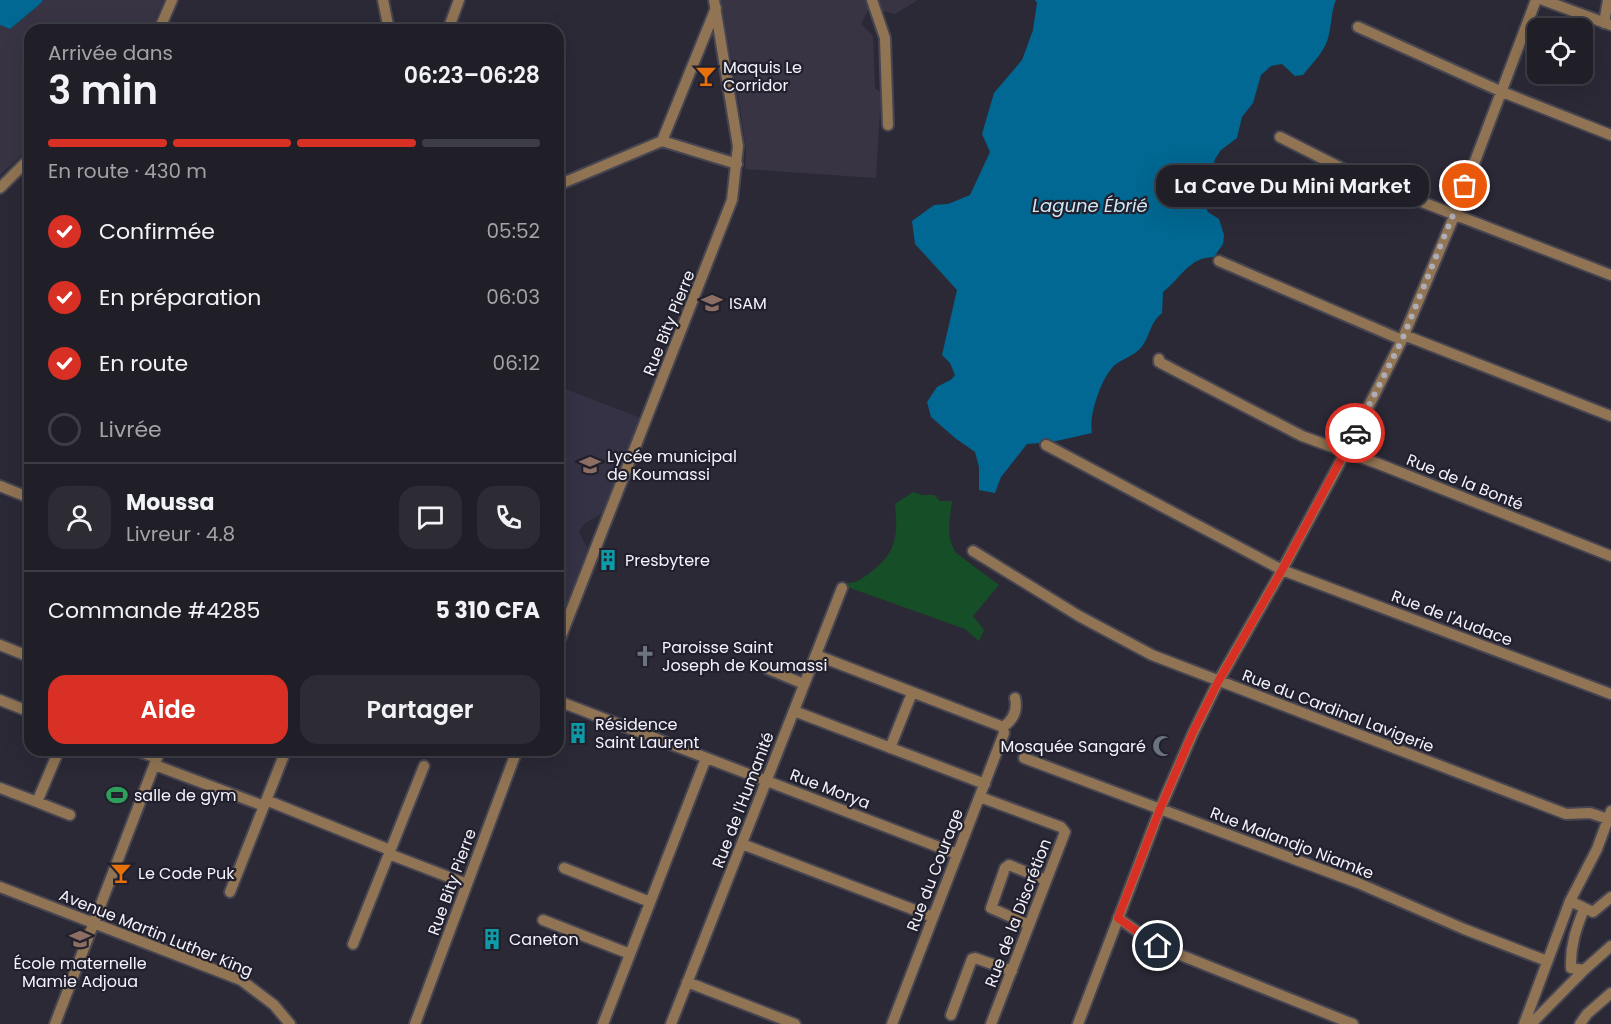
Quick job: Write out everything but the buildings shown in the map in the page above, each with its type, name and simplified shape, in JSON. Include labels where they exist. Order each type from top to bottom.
[{"type":"street","points":[[162,24],[172,0]]},
{"type":"street","points":[[383,0],[388,24]]},
{"type":"street","points":[[450,24],[459,0]]},
{"type":"street","points":[[872,0],[885,38],[888,124]]},
{"type":"street","points":[[1078,1024],[1160,809],[1193,732],[1218,682],[1345,453],[1403,338],[1455,214],[1536,0]]},
{"type":"street","points":[[1543,0],[1608,24],[1608,0]]},
{"type":"street","points":[[662,141],[715,4]]},
{"type":"street","name":"Rue Bity Pierre","points":[[564,629],[732,200],[738,146],[715,4]]},
{"type":"street","points":[[1358,27],[1500,91],[1611,135]]},
{"type":"street","points":[[1280,137],[1365,180],[1611,275]]},
{"type":"street","points":[[564,182],[662,141],[737,164]]},
{"type":"street","points":[[0,188],[24,164]]},
{"type":"street","points":[[1219,261],[1403,338],[1611,416]]},
{"type":"street","name":"Rue de la Bonté","points":[[1159,359],[1159,362],[1282,427],[1611,556]]},
{"type":"street","name":"Rue de l'Audace","points":[[1046,446],[1282,570],[1611,694]]},
{"type":"street","points":[[0,486],[24,496]]},
{"type":"street","name":"Rue du Cardinal Lavigerie","points":[[973,551],[1079,616],[1152,655],[1566,814],[1610,815]]},
{"type":"street","name":"Rue de l'Humanité","points":[[671,1024],[842,588]]},
{"type":"street","points":[[0,645],[24,655]]},
{"type":"street","points":[[816,655],[1003,727]]},
{"type":"street","points":[[768,669],[804,684]]},
{"type":"street","points":[[891,748],[912,693]]},
{"type":"street","name":"Rue du Courage","points":[[892,1024],[985,784],[1004,733],[1003,727],[1015,713],[1015,698]]},
{"type":"street","points":[[0,700],[24,710]]},
{"type":"street","name":"Rue Morya","points":[[564,703],[957,854]]},
{"type":"street","points":[[794,711],[985,784]]},
{"type":"street","points":[[38,802],[57,756]]},
{"type":"street","points":[[230,892],[284,756]]},
{"type":"street","name":"Rue Bity Pierre","points":[[415,1024],[515,756]]},
{"type":"street","points":[[55,1024],[157,758],[467,884]]},
{"type":"street","points":[[603,1024],[706,758]]},
{"type":"street","name":"Rue Malandjo Niamke","points":[[1024,758],[1358,883],[1464,929],[1547,961]]},
{"type":"street","points":[[353,944],[424,766]]},
{"type":"street","points":[[0,788],[70,815]]},
{"type":"street","name":"Rue de la Discrétion","points":[[980,797],[1063,828],[1065,832],[991,1024]]},
{"type":"street","points":[[1524,1024],[1570,901],[1597,849],[1610,815]]},
{"type":"street","points":[[742,844],[933,917]]},
{"type":"street","points":[[1029,925],[991,908],[1005,868],[1009,865],[1046,880]]},
{"type":"street","points":[[564,868],[650,902]]},
{"type":"street","name":"Avenue Martin Luther King","points":[[0,887],[241,980],[274,1005],[290,1024]]},
{"type":"street","points":[[1570,901],[1591,911],[1596,910],[1611,897]]},
{"type":"street","points":[[1584,909],[1570,953],[1571,968],[1584,970]]},
{"type":"street","points":[[1118,918],[1158,946],[1353,1024]]},
{"type":"street","points":[[543,920],[630,954]]},
{"type":"street","points":[[1532,1024],[1584,970],[1611,946]]},
{"type":"street","points":[[951,1015],[972,959],[975,958],[1012,971]]},
{"type":"street","points":[[687,982],[795,1024]]},
{"type":"street","points":[[1580,1024],[1587,1014],[1611,993]]},
{"type":"shaded area","points":[[43,0],[164,0],[154,24],[24,24],[24,153],[0,175],[0,25],[10,29]]},
{"type":"shaded area","points":[[721,0],[918,0],[895,14],[869,8],[861,24],[873,36],[875,88],[881,93],[876,178],[745,169],[746,150],[741,114]]},
{"type":"shaded area","name":"Lycée municipal de Koumassi","points":[[564,388],[641,418],[602,513],[584,524],[579,532],[588,549],[564,610]]},
{"type":"green space","points":[[913,492],[934,495],[940,501],[952,501],[949,534],[956,553],[999,585],[973,616],[984,630],[979,641],[965,629],[839,584],[860,580],[887,557],[896,533],[895,504]]},
{"type":"water","points":[[0,0],[43,0],[10,29],[0,25]]},
{"type":"water","name":"Lagune Ébrié","points":[[1035,0],[1336,0],[1327,40],[1319,56],[1303,75],[1295,76],[1282,64],[1271,66],[1261,75],[1253,103],[1242,117],[1237,138],[1221,150],[1215,159],[1212,171],[1219,182],[1228,185],[1225,193],[1216,191],[1204,203],[1208,212],[1219,219],[1224,235],[1223,244],[1214,257],[1198,260],[1192,264],[1163,292],[1162,313],[1155,321],[1143,345],[1116,364],[1101,386],[1092,417],[1092,433],[1052,442],[1027,444],[1001,477],[995,493],[979,490],[979,467],[975,452],[931,417],[927,402],[937,387],[955,375],[950,363],[942,355],[957,290],[915,244],[912,221],[934,205],[948,204],[970,195],[990,152],[982,134],[994,93],[1022,60],[1033,30],[1037,3]]},
{"type":"way so far","points":[[1355,433],[1402,340],[1465,186]]},
{"type":"place","name":"Maquis Le Corridor","points":[[706,76]]},
{"type":"place","name":"La Cave Du Mini Market","points":[[1465,186]]},
{"type":"place","name":"ISAM","points":[[712,303]]},
{"type":"place","name":"Lycée municipal de Koumassi","points":[[590,465]]},
{"type":"place","name":"Presbytere","points":[[608,560]]},
{"type":"place","name":"Paroisse Saint Joseph de Koumassi","points":[[645,656]]},
{"type":"place","name":"Résidence Saint Laurent","points":[[578,733]]},
{"type":"place","name":"Mosquée Sangaré","points":[[1163,746]]},
{"type":"place","name":"salle de gym","points":[[117,795]]},
{"type":"place","name":"Le Code Puk","points":[[121,873]]},
{"type":"place","name":"École maternelle Mamie Adjoua","points":[[80,939]]},
{"type":"place","name":"Caneton","points":[[492,939]]},
{"type":"route","points":[[1158,946],[1118,918],[1160,809],[1193,732],[1218,682],[1282,570],[1355,433]]}]
